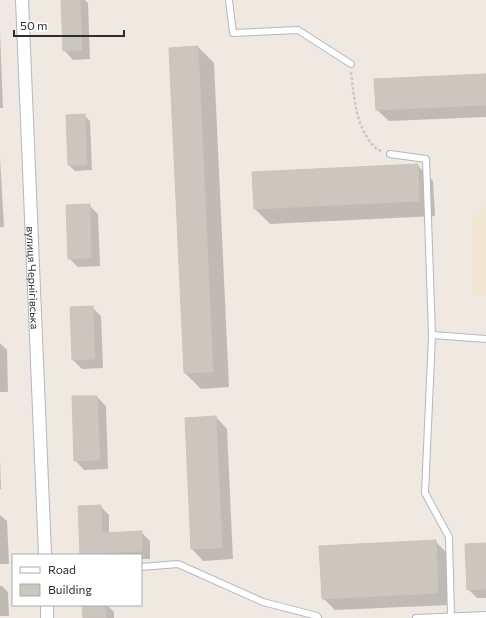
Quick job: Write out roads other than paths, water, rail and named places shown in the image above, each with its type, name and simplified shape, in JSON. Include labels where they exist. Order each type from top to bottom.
[{"type":"street","name":"вулиця Чернігівська","points":[[22,0],[45,554]]},
{"type":"street","points":[[47,606],[47,618]]},
{"type":"lane","points":[[229,0],[233,33],[298,30],[351,64]]},
{"type":"lane","points":[[390,154],[426,159],[432,335],[425,493],[449,537],[451,616]]},
{"type":"lane","points":[[432,335],[486,339]]},
{"type":"lane","points":[[142,567],[178,564],[263,602],[317,616],[318,618]]},
{"type":"lane","points":[[416,618],[486,615]]}]
